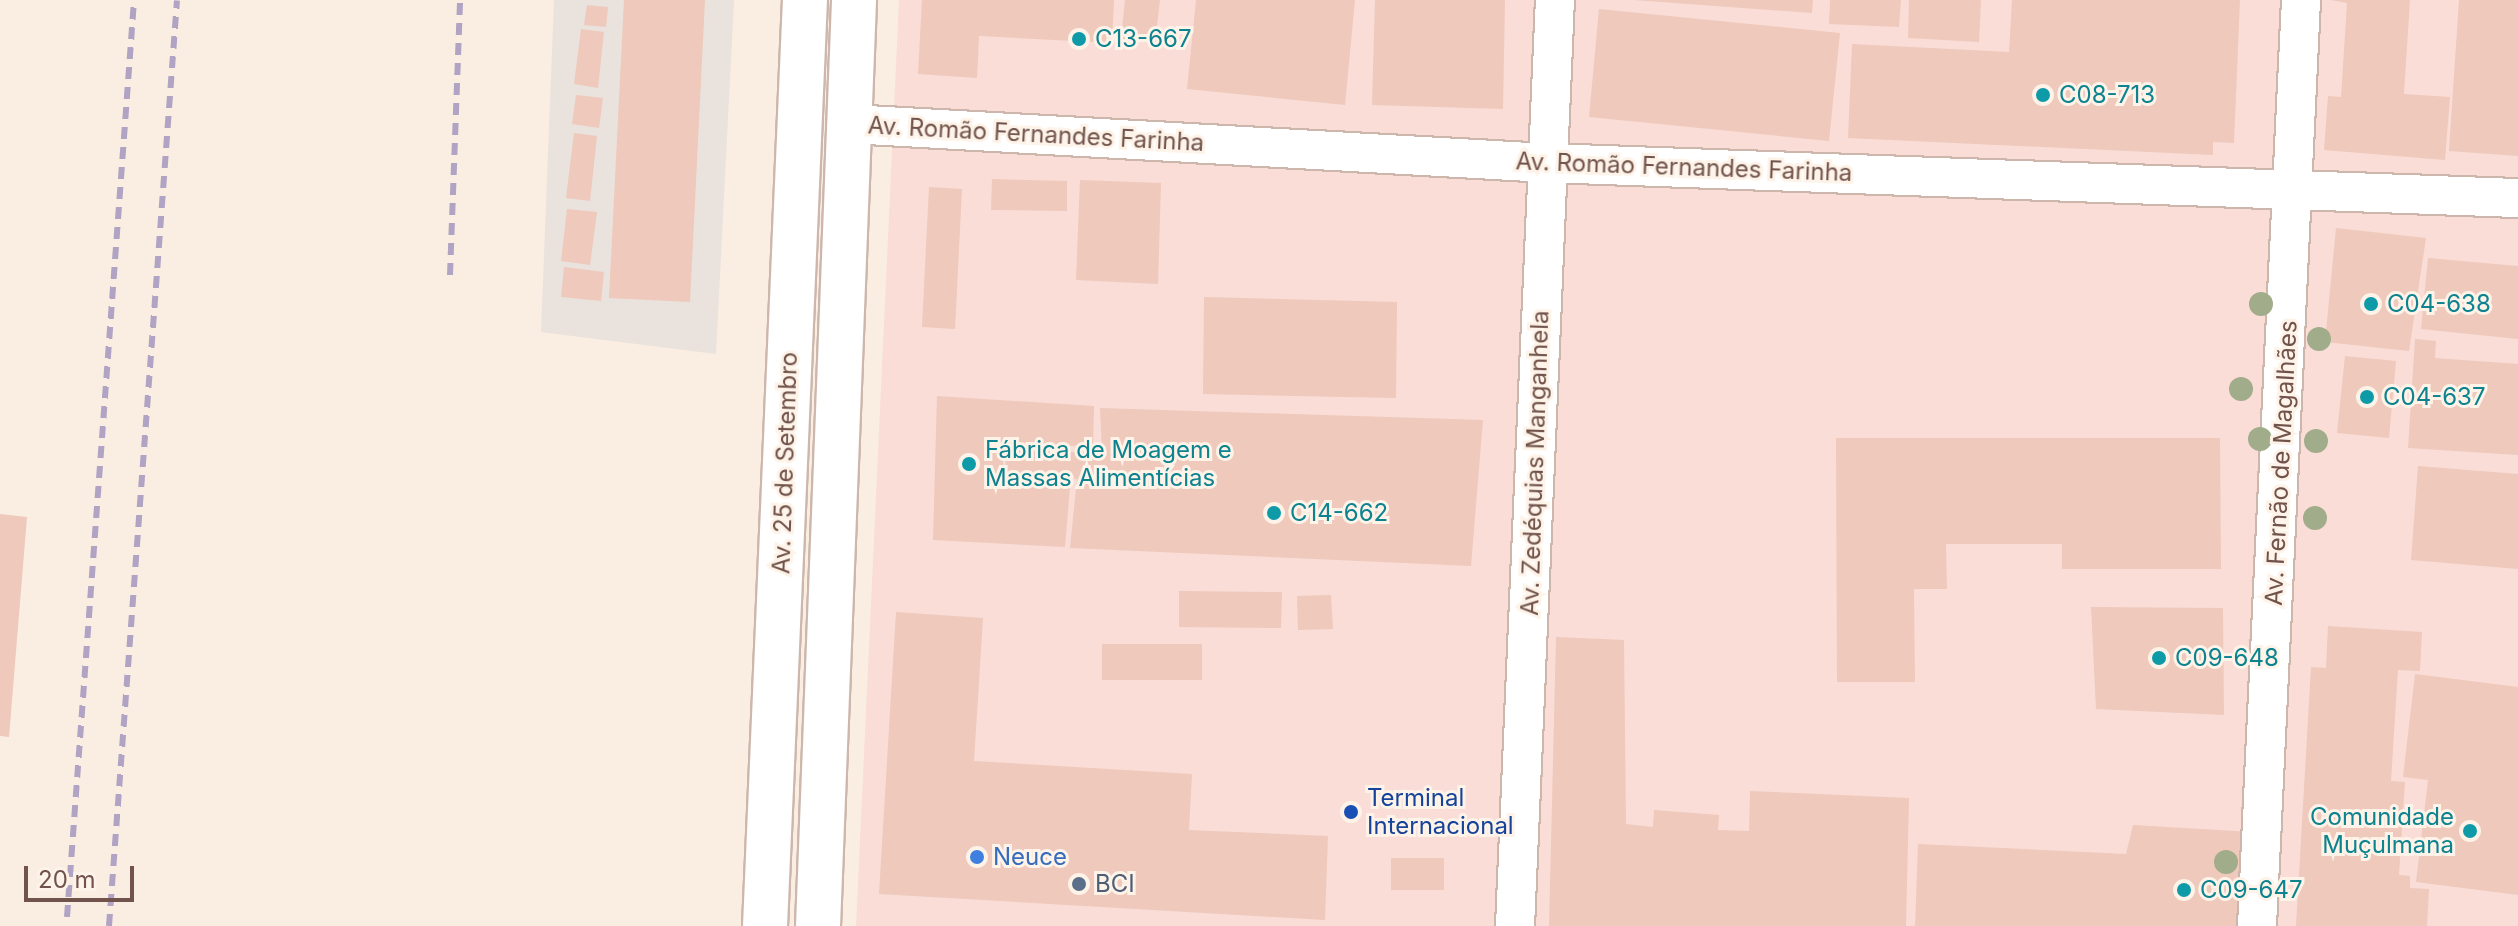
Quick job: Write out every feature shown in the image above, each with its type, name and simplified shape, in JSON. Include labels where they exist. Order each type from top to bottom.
[{"type":"main road","name":"Av. 25 de Setembro","points":[[765,926],[805,0]]},
{"type":"main road","points":[[818,926],[854,0]]},
{"type":"street","name":"Av. Zedéquias Manganhela","points":[[1515,926],[1555,0]]},
{"type":"street","name":"Av. Fernão de Magalhães","points":[[2257,926],[2295,187],[2301,0]]},
{"type":"street","name":"Av. Romão Fernandes Farinha","points":[[850,124],[1548,163],[2295,187],[2518,198]]},
{"type":"shaded area","points":[[554,0],[734,0],[716,354],[541,332]]},
{"type":"shaded area","points":[[899,0],[2518,0],[2518,926],[856,926]]},
{"type":"building","points":[[624,0],[705,0],[690,302],[609,298]]},
{"type":"building","name":"C13-667","points":[[922,0],[1114,0],[1112,43],[979,36],[977,78],[918,74]]},
{"type":"building","points":[[1125,0],[1160,0],[1155,43],[1121,39]]},
{"type":"building","points":[[1196,0],[1355,0],[1345,105],[1187,89]]},
{"type":"building","points":[[1375,0],[1505,0],[1503,109],[1372,105]]},
{"type":"building","points":[[1634,0],[1813,0],[1812,13]]},
{"type":"building","points":[[1830,0],[1901,0],[1899,27],[1829,24]]},
{"type":"building","points":[[1909,0],[1981,0],[1979,42],[1908,38]]},
{"type":"building","name":"C08-713","points":[[2012,0],[2240,0],[2234,143],[2213,142],[2213,155],[1848,138],[1852,44],[2009,52]]},
{"type":"building","points":[[2331,0],[2410,0],[2404,94],[2450,97],[2445,160],[2324,150],[2328,96],[2341,97],[2347,3]]},
{"type":"building","points":[[2459,0],[2518,0],[2518,156],[2449,151]]},
{"type":"building","points":[[587,5],[608,7],[606,27],[584,25]]},
{"type":"building","points":[[1599,9],[1840,33],[1829,141],[1589,117]]},
{"type":"building","points":[[581,29],[604,32],[598,88],[574,84]]},
{"type":"building","points":[[576,95],[603,98],[599,128],[572,124]]},
{"type":"building","points":[[574,133],[597,136],[590,201],[566,198]]},
{"type":"building","points":[[992,179],[1067,181],[1067,211],[991,210]]},
{"type":"building","points":[[1080,180],[1161,183],[1158,284],[1076,280]]},
{"type":"building","points":[[929,187],[962,189],[955,329],[922,327]]},
{"type":"building","points":[[567,209],[597,212],[590,265],[561,261]]},
{"type":"building","name":"C04-638","points":[[2336,228],[2426,238],[2409,351],[2325,342]]},
{"type":"building","points":[[2428,258],[2518,266],[2518,339],[2421,329]]},
{"type":"building","points":[[564,267],[604,272],[601,301],[561,297]]},
{"type":"building","points":[[1204,297],[1397,302],[1396,398],[1203,394]]},
{"type":"building","points":[[2415,339],[2436,341],[2435,358],[2518,364],[2518,455],[2408,448]]},
{"type":"building","name":"C04-637","points":[[2345,356],[2396,361],[2389,438],[2337,433]]},
{"type":"building","name":"Fábrica de Moagem e Massas Alimentícias","points":[[937,396],[1094,406],[1093,447],[1002,442],[1004,481],[1070,487],[1065,547],[933,540]]},
{"type":"building","name":"C14-662","points":[[1100,408],[1483,420],[1471,566],[1070,548],[1077,479],[1006,477],[1005,450],[1102,453]]},
{"type":"building","points":[[1836,438],[2220,438],[2221,569],[2062,569],[2062,544],[1946,544],[1947,589],[1914,589],[1915,682],[1837,682]]},
{"type":"building","points":[[2418,466],[2518,474],[2518,569],[2411,560]]},
{"type":"building","points":[[0,514],[27,517],[9,737],[0,736]]},
{"type":"building","points":[[1179,591],[1282,592],[1281,628],[1179,627]]},
{"type":"building","points":[[1331,595],[1333,629],[1298,630],[1297,596]]},
{"type":"building","name":"C09-648","points":[[2091,607],[2223,608],[2224,715],[2096,709]]},
{"type":"building","points":[[896,612],[983,618],[974,761],[1192,774],[1189,830],[1328,836],[1325,920],[879,894]]},
{"type":"building","points":[[2328,626],[2422,632],[2420,671],[2398,670],[2391,781],[2405,782],[2399,875],[2410,876],[2410,888],[2429,889],[2427,926],[2296,926],[2311,667],[2326,668]]},
{"type":"building","points":[[1556,637],[1624,640],[1626,824],[1653,827],[1654,810],[1719,815],[1718,830],[1749,831],[1750,791],[1909,798],[1906,926],[1549,926]]},
{"type":"building","points":[[1102,644],[1202,644],[1202,680],[1102,680]]},
{"type":"building","name":"Comunidade Muçulmana","points":[[2415,674],[2518,687],[2518,895],[2416,882],[2428,780],[2403,777]]},
{"type":"building","points":[[2133,825],[2252,832],[2245,926],[1915,926],[1918,844],[2126,854]]},
{"type":"building","points":[[1391,858],[1444,858],[1444,890],[1391,890]]},
{"type":"railway","points":[[67,917],[134,0]]},
{"type":"railway","points":[[109,926],[177,0]]},
{"type":"railway","points":[[450,275],[460,0]]},
{"type":"place","name":"C13-667","points":[[1079,39]]},
{"type":"place","name":"C08-713","points":[[2043,95]]},
{"type":"place","name":"C04-638","points":[[2371,304]]},
{"type":"place","name":"C04-637","points":[[2367,397]]},
{"type":"place","name":"Fábrica de Moagem e Massas Alimentícias","points":[[969,464]]},
{"type":"place","name":"C14-662","points":[[1274,513]]},
{"type":"place","name":"C09-648","points":[[2159,658]]},
{"type":"place","name":"Terminal Internacional","points":[[1351,812]]},
{"type":"place","name":"Comunidade Muçulmana","points":[[2470,831]]},
{"type":"place","name":"Neuce","points":[[977,857]]},
{"type":"place","name":"BCI","points":[[1079,884]]},
{"type":"place","name":"C09-647","points":[[2184,890]]}]
